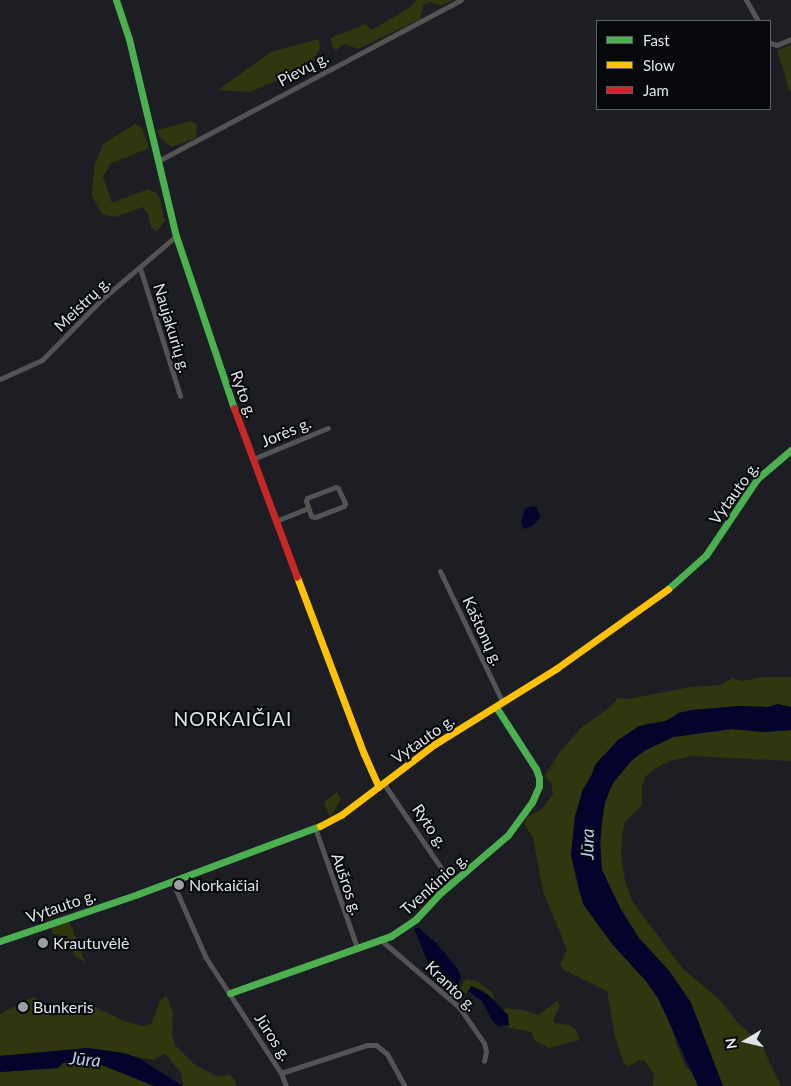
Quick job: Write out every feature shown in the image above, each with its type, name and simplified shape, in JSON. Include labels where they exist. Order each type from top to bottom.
[{"type":"street","name":"Ryto g.","points":[[116,0],[129,39],[176,236],[253,459],[364,754],[382,785],[452,884]]},
{"type":"street","name":"Pievų g.","points":[[158,161],[461,0]]},
{"type":"street","points":[[746,0],[757,20]]},
{"type":"street","points":[[771,44],[777,45],[791,39]]},
{"type":"street","name":"Meistrų g.","points":[[0,380],[42,360],[102,299],[176,236]]},
{"type":"street","name":"Naujakurių g.","points":[[140,268],[180,396]]},
{"type":"street","name":"Jorės g.","points":[[253,459],[328,428]]},
{"type":"street","name":"Vytauto g.","points":[[0,941],[172,882],[314,828],[341,815],[435,744],[500,705],[582,651],[682,579],[714,544],[757,479],[791,450]]},
{"type":"street","points":[[335,487],[338,488],[345,504],[315,517],[308,508],[307,498],[335,487]]},
{"type":"street","points":[[276,521],[308,508]]},
{"type":"street","name":"Kaštonų g.","points":[[440,571],[500,705]]},
{"type":"street","name":"Tvenkinio g.","points":[[230,993],[357,947],[382,941],[409,925],[508,835],[532,802],[539,786],[536,769],[500,705]]},
{"type":"street","name":"Aušros g.","points":[[314,828],[357,947]]},
{"type":"street","name":"Jūros g.","points":[[172,882],[202,952],[282,1074],[367,1044],[376,1045],[386,1054],[405,1086]]},
{"type":"street","name":"Kranto g.","points":[[382,941],[459,1007],[484,1043],[486,1051],[484,1061]]},
{"type":"street","points":[[282,1074],[286,1086]]},
{"type":"green space","points":[[416,0],[453,0],[441,6],[430,2],[423,6],[420,19],[358,49],[345,44],[336,50],[333,48],[330,38],[365,24],[372,30],[409,8]]},
{"type":"green space","points":[[319,39],[320,48],[308,68],[309,73],[280,79],[250,92],[218,90],[271,52]]},
{"type":"green space","points":[[791,44],[791,92],[788,89],[777,51]]},
{"type":"green space","points":[[191,121],[197,124],[196,138],[171,147],[159,136],[157,130]]},
{"type":"green space","points":[[135,124],[142,128],[149,148],[110,164],[103,177],[112,203],[148,189],[157,194],[165,221],[157,231],[151,228],[148,214],[143,207],[115,217],[102,214],[92,196],[94,167],[103,144]]},
{"type":"green space","points":[[762,677],[791,677],[791,707],[778,704],[768,707],[739,706],[692,710],[678,713],[666,721],[646,724],[618,740],[607,754],[602,756],[589,778],[575,816],[571,855],[579,892],[595,921],[612,944],[646,981],[667,1012],[679,1051],[686,1067],[694,1074],[698,1086],[653,1086],[654,1075],[646,1062],[639,1060],[628,1067],[624,1063],[615,1037],[607,991],[564,970],[560,965],[567,950],[543,891],[533,838],[524,824],[527,817],[542,809],[553,794],[551,783],[545,776],[559,753],[581,728],[609,708],[618,698],[629,699],[690,687],[721,685],[732,678],[743,681]]},
{"type":"green space","points":[[732,729],[764,732],[791,730],[791,761],[692,756],[670,761],[656,768],[646,776],[642,786],[642,805],[625,822],[621,855],[625,881],[632,901],[682,968],[719,999],[739,1024],[760,1042],[781,1086],[723,1086],[691,1003],[670,972],[639,938],[620,908],[602,870],[600,858],[602,820],[608,792],[632,760],[644,751],[673,737]]},
{"type":"green space","points":[[337,792],[341,799],[330,818],[324,802]]},
{"type":"green space","points":[[69,920],[85,962],[75,956],[62,935],[53,934],[50,926]]},
{"type":"green space","points":[[466,979],[477,981],[492,992],[495,1000],[482,990],[471,986],[467,993],[462,993],[455,1002],[447,993],[457,999],[463,982]]},
{"type":"green space","points":[[166,995],[173,1012],[172,1036],[176,1046],[195,1065],[217,1076],[230,1075],[235,1080],[237,1086],[183,1086],[181,1073],[165,1053],[154,1060],[88,1048],[0,1056],[0,1014],[33,997],[38,1000],[36,1008],[39,1012],[62,1010],[82,1001],[124,1021],[143,1026],[151,1024],[160,1001]]},
{"type":"green space","points":[[558,1000],[560,1006],[554,1017],[554,1023],[569,1025],[576,1030],[580,1040],[549,1048],[535,1041],[531,1032],[506,1027],[509,1025],[502,1011],[506,1008],[523,1010],[539,1015]]},
{"type":"green space","points":[[74,1062],[90,1066],[102,1065],[154,1086],[0,1086],[0,1072],[58,1068],[63,1063]]},
{"type":"water","points":[[533,506],[536,507],[541,517],[532,526],[524,529],[521,522],[525,509]]},
{"type":"water","name":"Jūra","points":[[778,704],[791,707],[791,730],[764,732],[732,729],[673,737],[644,751],[632,760],[613,783],[604,805],[600,841],[602,870],[620,908],[639,938],[670,972],[691,1003],[723,1086],[698,1086],[658,998],[646,981],[612,944],[583,904],[571,855],[575,816],[583,789],[592,775],[595,765],[618,740],[639,726],[666,721],[679,713],[692,710],[739,706],[768,707]]},
{"type":"water","points":[[414,928],[419,928],[436,943],[458,969],[461,977],[456,988],[445,989],[440,984],[429,965]]},
{"type":"water","points":[[471,986],[487,994],[508,1015],[509,1025],[498,1026],[492,1020],[482,1001],[468,991]]},
{"type":"water","name":"Jūra","points":[[88,1048],[124,1053],[140,1059],[183,1086],[154,1086],[102,1065],[87,1065],[78,1062],[63,1063],[58,1068],[0,1072],[0,1056]]},
{"type":"traffic: fast","points":[[116,0],[129,39],[176,236],[234,408]]},
{"type":"traffic: fast","points":[[668,589],[706,555],[757,479],[791,450]]},
{"type":"traffic: fast","points":[[230,993],[391,936],[416,919],[438,895],[508,835],[532,802],[539,786],[539,778],[536,769],[496,707]]},
{"type":"traffic: fast","points":[[0,941],[138,894],[320,826]]},
{"type":"traffic: slow","points":[[297,577],[364,754],[379,787]]},
{"type":"traffic: slow","points":[[320,826],[341,815],[435,744],[557,668],[668,589]]},
{"type":"traffic: jam","points":[[234,408],[297,577]]},
{"type":"place","name":"Norkaičiai","points":[[179,885]]},
{"type":"place","name":"Krautuvėlė","points":[[43,943]]},
{"type":"place","name":"Bunkeris","points":[[23,1007]]},
{"type":"district","name":"NORKAIČIAI","points":[[233,719]]}]
